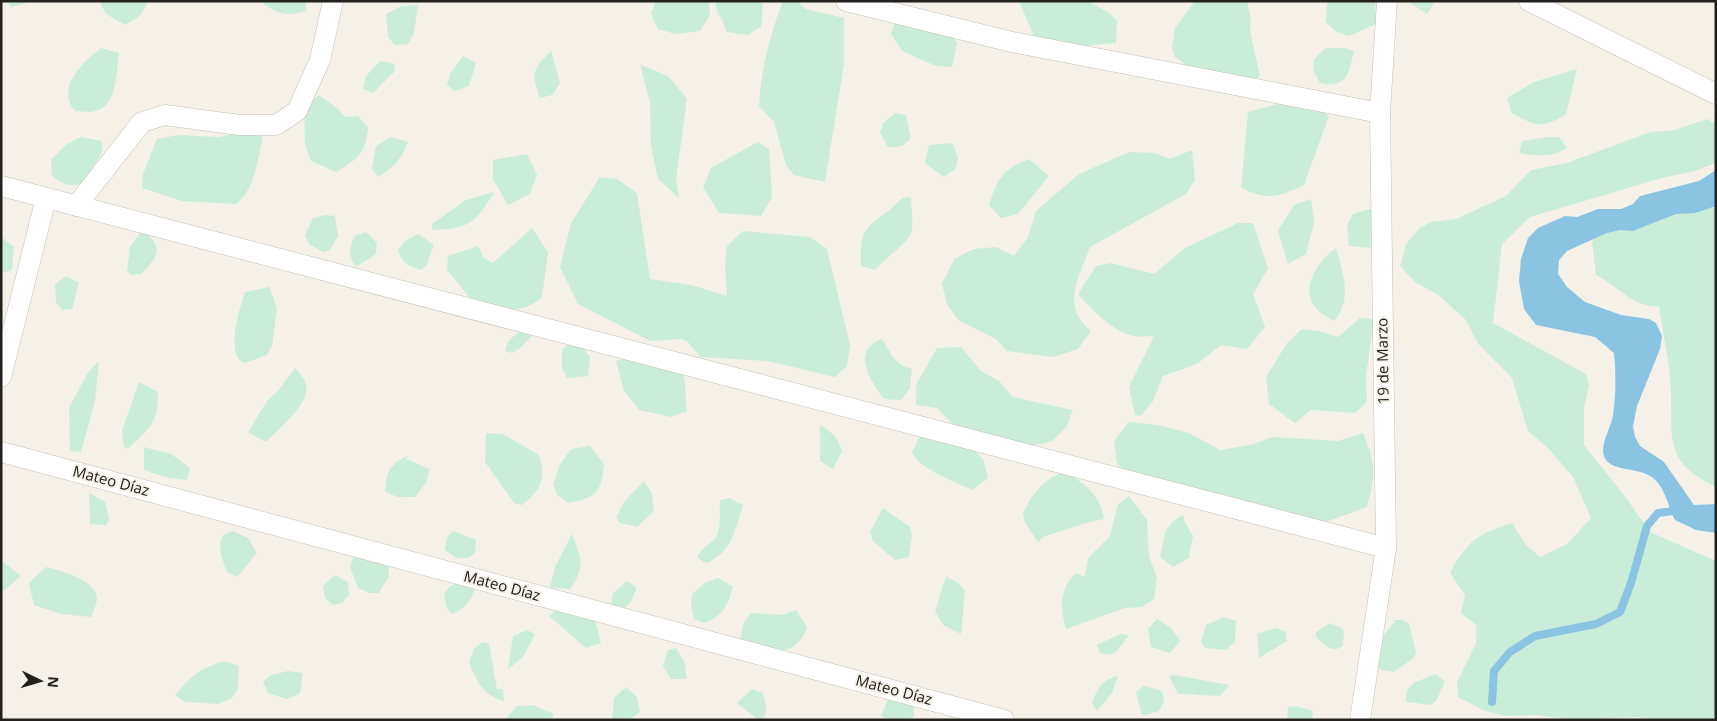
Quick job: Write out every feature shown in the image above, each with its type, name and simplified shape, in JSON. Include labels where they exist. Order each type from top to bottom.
[{"type":"street","points":[[76,206],[142,122],[165,115],[239,125],[276,125],[297,111],[320,60],[333,1]]},
{"type":"street","points":[[846,1],[1012,42],[1380,114]]},
{"type":"street","name":"19 de Marzo","points":[[1360,720],[1386,548],[1380,114],[1387,1]]},
{"type":"street","points":[[1529,1],[1716,94]]},
{"type":"street","points":[[1,186],[1386,548]]},
{"type":"street","points":[[1,377],[46,198]]},
{"type":"street","name":"Mateo Díaz","points":[[1,452],[1004,720]]},
{"type":"green space","points":[[7,1],[35,1],[11,7]]},
{"type":"green space","points":[[99,1],[148,1],[141,15],[125,25],[106,14]]},
{"type":"green space","points":[[260,1],[306,1],[306,11],[292,14],[282,13],[271,9]]},
{"type":"green space","points":[[656,1],[709,1],[710,15],[700,31],[675,34],[658,29],[651,13]]},
{"type":"green space","points":[[719,1],[758,1],[763,4],[761,27],[747,35],[727,32],[715,5]]},
{"type":"green space","points":[[783,1],[797,1],[806,9],[844,18],[844,64],[825,182],[794,175],[786,165],[774,122],[759,106],[767,52]]},
{"type":"green space","points":[[1019,1],[1088,1],[1117,20],[1116,43],[1047,49],[1038,46]]},
{"type":"green space","points":[[1195,1],[1247,1],[1251,21],[1250,31],[1260,76],[1256,80],[1195,72],[1175,57],[1172,48],[1175,28]]},
{"type":"green space","points":[[1331,1],[1375,1],[1376,24],[1349,36],[1335,31],[1326,22],[1327,4]]},
{"type":"green space","points":[[1407,1],[1435,1],[1427,14]]},
{"type":"green space","points":[[418,5],[414,33],[408,44],[395,45],[388,37],[386,14],[402,6]]},
{"type":"green space","points":[[897,15],[941,19],[957,43],[952,67],[936,66],[902,51],[891,34]]},
{"type":"green space","points":[[101,48],[119,53],[112,95],[103,108],[93,112],[75,111],[68,93],[70,85],[80,68]]},
{"type":"green space","points":[[1326,48],[1345,48],[1354,51],[1345,78],[1336,84],[1320,83],[1313,69],[1314,59]]},
{"type":"green space","points":[[551,51],[560,83],[552,95],[540,98],[535,83],[535,72]]},
{"type":"green space","points":[[463,56],[476,63],[469,86],[455,91],[447,85],[450,74]]},
{"type":"green space","points":[[380,61],[395,64],[394,72],[373,93],[363,89],[366,76]]},
{"type":"green space","points":[[640,64],[669,77],[687,99],[676,179],[679,198],[658,179],[651,146],[650,103]]},
{"type":"green space","points":[[1577,69],[1566,114],[1551,122],[1539,124],[1527,121],[1512,113],[1507,98],[1534,82]]},
{"type":"green space","points":[[319,95],[337,108],[345,117],[358,116],[368,127],[365,143],[360,154],[336,172],[311,161],[305,145],[304,107]]},
{"type":"green space","points":[[1310,103],[1329,116],[1304,185],[1273,196],[1259,195],[1241,188],[1248,112],[1278,104]]},
{"type":"green space","points":[[895,113],[906,115],[911,138],[901,146],[888,147],[880,132],[883,123]]},
{"type":"green space","points":[[1707,119],[1716,124],[1716,163],[1695,171],[1662,178],[1530,217],[1502,244],[1493,323],[1586,374],[1589,385],[1584,408],[1584,445],[1624,495],[1650,532],[1716,561],[1716,720],[1655,720],[1638,717],[1576,720],[1535,715],[1506,716],[1485,711],[1458,697],[1457,682],[1476,643],[1476,625],[1461,613],[1465,595],[1450,573],[1456,562],[1468,546],[1482,535],[1512,523],[1526,545],[1540,557],[1567,544],[1591,518],[1573,477],[1548,448],[1528,431],[1512,378],[1479,345],[1465,319],[1438,295],[1415,282],[1400,266],[1406,244],[1420,228],[1431,222],[1456,219],[1506,196],[1531,170],[1567,163],[1650,132],[1675,130]]},
{"type":"green space","points":[[247,132],[263,137],[252,182],[243,197],[236,204],[182,201],[142,188],[143,174],[157,139],[178,135],[218,137]]},
{"type":"green space","points":[[81,137],[102,141],[102,152],[84,182],[70,185],[60,182],[52,176],[51,160],[67,144]]},
{"type":"green space","points":[[391,137],[408,142],[396,162],[378,177],[372,169],[376,146]]},
{"type":"green space","points":[[1559,137],[1567,148],[1549,155],[1519,153],[1522,141]]},
{"type":"green space","points":[[758,142],[769,149],[772,197],[761,216],[719,213],[703,187],[711,168]]},
{"type":"green space","points":[[952,143],[958,157],[956,168],[944,177],[925,163],[929,145]]},
{"type":"green space","points":[[1192,150],[1195,180],[1186,194],[1090,247],[1077,280],[1074,301],[1076,312],[1091,331],[1078,349],[1053,357],[1007,351],[996,339],[958,320],[947,304],[942,284],[954,259],[974,249],[996,247],[1014,256],[1028,237],[1036,211],[1079,174],[1129,152],[1155,153],[1170,159]]},
{"type":"green space","points":[[527,154],[537,175],[530,194],[508,205],[493,179],[493,160]]},
{"type":"green space","points":[[1029,159],[1049,176],[1018,214],[1001,218],[989,205],[998,182],[1012,167]]},
{"type":"green space","points":[[600,177],[617,179],[637,193],[650,279],[691,285],[727,296],[725,266],[727,246],[743,231],[810,237],[827,249],[850,345],[847,366],[835,377],[767,361],[700,357],[688,342],[681,339],[650,341],[578,304],[560,267],[571,223]]},
{"type":"green space","points":[[494,192],[482,211],[470,222],[454,228],[432,230],[432,224],[466,200]]},
{"type":"green space","points":[[911,197],[912,226],[909,237],[875,270],[861,266],[862,239],[870,225],[902,198]]},
{"type":"green space","points":[[1716,197],[1716,487],[1699,478],[1687,468],[1679,459],[1674,448],[1669,370],[1659,307],[1649,306],[1633,300],[1596,275],[1592,242],[1599,234],[1661,219]]},
{"type":"green space","points":[[1311,199],[1314,223],[1306,254],[1288,264],[1278,231],[1294,205]]},
{"type":"green space","points":[[1373,208],[1387,229],[1370,248],[1349,246],[1347,226],[1353,214]]},
{"type":"green space","points":[[325,215],[335,216],[338,236],[330,250],[323,252],[309,244],[305,235],[313,218]]},
{"type":"green space","points":[[1238,223],[1253,223],[1268,268],[1253,294],[1265,327],[1247,349],[1221,345],[1197,364],[1163,376],[1153,401],[1141,416],[1135,415],[1129,387],[1154,336],[1134,336],[1118,330],[1096,313],[1078,294],[1096,266],[1110,263],[1154,274],[1185,248]]},
{"type":"green space","points":[[532,228],[548,252],[542,297],[526,307],[501,309],[474,303],[447,270],[448,256],[478,246],[484,258],[493,263]]},
{"type":"green space","points":[[142,230],[154,242],[156,247],[155,257],[141,274],[132,275],[127,272],[130,247]]},
{"type":"green space","points":[[366,232],[377,243],[376,254],[356,267],[350,252],[352,244],[355,236]]},
{"type":"green space","points":[[418,234],[434,245],[426,266],[421,270],[406,263],[401,258],[398,250],[405,241]]},
{"type":"green space","points":[[1,237],[14,247],[12,269],[1,274]]},
{"type":"green space","points":[[1336,248],[1345,286],[1345,295],[1340,313],[1334,321],[1318,310],[1312,302],[1310,285],[1317,267]]},
{"type":"green space","points":[[66,276],[79,283],[72,309],[62,310],[56,302],[55,284]]},
{"type":"green space","points":[[269,287],[277,308],[272,346],[267,355],[245,363],[239,359],[235,351],[234,342],[237,320],[245,292]]},
{"type":"green space","points":[[1360,318],[1374,319],[1366,376],[1367,402],[1355,413],[1311,410],[1295,423],[1269,404],[1266,377],[1287,343],[1302,329],[1319,331],[1338,337]]},
{"type":"green space","points":[[530,326],[534,334],[519,349],[512,353],[505,351],[511,339]]},
{"type":"green space","points":[[577,339],[590,357],[588,376],[567,378],[562,368],[562,350],[571,341]]},
{"type":"green space","points":[[882,339],[898,362],[912,368],[910,388],[901,400],[884,399],[869,376],[866,367],[867,351],[872,344]]},
{"type":"green space","points":[[961,347],[981,371],[999,381],[1013,397],[1073,410],[1067,426],[1052,441],[1023,448],[956,428],[937,408],[916,405],[916,385],[937,348]]},
{"type":"green space","points":[[647,353],[684,373],[687,411],[671,417],[639,410],[624,391],[616,361]]},
{"type":"green space","points":[[99,361],[95,401],[81,452],[70,451],[69,408],[87,374]]},
{"type":"green space","points":[[295,368],[306,385],[304,399],[299,407],[267,441],[248,432],[267,401],[278,391]]},
{"type":"green space","points":[[139,382],[158,392],[158,403],[151,425],[128,449],[124,447],[122,431]]},
{"type":"green space","points":[[1128,422],[1158,425],[1189,433],[1220,450],[1251,445],[1273,437],[1338,441],[1363,433],[1373,469],[1372,486],[1367,507],[1323,523],[1247,503],[1224,494],[1204,497],[1132,480],[1117,463],[1114,442]]},
{"type":"green space","points":[[820,425],[834,436],[839,442],[842,451],[833,469],[820,461]]},
{"type":"green space","points":[[922,431],[973,449],[983,459],[988,478],[972,490],[937,474],[920,463],[912,453]]},
{"type":"green space","points":[[486,433],[503,434],[539,455],[542,470],[541,483],[534,494],[522,505],[514,503],[485,462]]},
{"type":"green space","points":[[590,446],[604,464],[599,487],[591,496],[568,503],[557,495],[553,485],[559,466],[571,449]]},
{"type":"green space","points":[[144,447],[171,454],[190,468],[187,480],[169,478],[144,470]]},
{"type":"green space","points":[[408,455],[406,459],[429,469],[427,481],[415,497],[397,497],[385,491],[388,473],[393,465]]},
{"type":"green space","points":[[1064,472],[1085,485],[1099,503],[1104,519],[1043,537],[1038,542],[1025,523],[1023,513],[1044,483]]},
{"type":"green space","points":[[644,481],[652,494],[654,511],[637,527],[620,523],[616,517],[624,502]]},
{"type":"green space","points":[[89,493],[105,502],[109,519],[106,525],[90,524]]},
{"type":"green space","points":[[1129,496],[1147,520],[1149,557],[1157,577],[1154,599],[1142,607],[1125,608],[1066,629],[1062,599],[1066,586],[1076,573],[1085,577],[1088,558],[1110,536],[1118,504]]},
{"type":"green space","points":[[729,498],[743,505],[735,531],[727,547],[714,559],[706,563],[697,558],[698,555],[714,540],[718,533],[720,500]]},
{"type":"green space","points":[[883,508],[910,527],[912,536],[909,557],[895,560],[873,541],[870,532]]},
{"type":"green space","points":[[1183,515],[1185,523],[1193,536],[1189,558],[1173,567],[1160,557],[1168,527]]},
{"type":"green space","points":[[233,531],[248,538],[257,553],[237,577],[227,572],[221,555],[220,544],[223,535]]},
{"type":"green space","points":[[453,531],[476,540],[475,553],[468,558],[456,558],[445,550],[447,538]]},
{"type":"green space","points":[[572,534],[580,556],[578,574],[570,589],[550,587],[555,567]]},
{"type":"green space","points":[[374,557],[388,561],[389,576],[379,593],[369,593],[358,588],[350,567],[353,558]]},
{"type":"green space","points":[[1,560],[21,576],[1,593]]},
{"type":"green space","points":[[46,567],[76,577],[91,586],[97,598],[91,617],[61,614],[34,605],[29,583]]},
{"type":"green space","points":[[335,575],[348,582],[349,595],[342,603],[333,605],[325,598],[323,586]]},
{"type":"green space","points":[[946,576],[959,584],[965,591],[961,634],[943,625],[935,611]]},
{"type":"green space","points":[[718,578],[733,587],[729,600],[716,617],[704,623],[694,619],[691,606],[692,594],[705,583]]},
{"type":"green space","points":[[461,581],[475,588],[472,597],[466,604],[451,614],[447,608],[444,594],[449,587]]},
{"type":"green space","points":[[627,581],[637,588],[631,602],[622,610],[611,605],[613,593]]},
{"type":"green space","points":[[570,601],[575,601],[596,623],[601,643],[586,648],[549,616]]},
{"type":"green space","points":[[796,610],[807,627],[795,646],[779,651],[740,640],[744,622],[751,613],[782,615]]},
{"type":"green space","points":[[1224,617],[1236,621],[1235,642],[1226,650],[1205,648],[1201,642],[1206,625]]},
{"type":"green space","points":[[1157,619],[1171,628],[1180,641],[1170,653],[1151,647],[1148,629]]},
{"type":"green space","points":[[1388,620],[1402,620],[1409,623],[1416,653],[1414,658],[1394,672],[1381,670],[1375,660],[1378,645],[1396,621]]},
{"type":"green space","points":[[1330,623],[1342,628],[1344,632],[1343,646],[1335,649],[1328,648],[1316,637],[1316,632]]},
{"type":"green space","points":[[1275,628],[1286,632],[1287,641],[1259,658],[1257,634]]},
{"type":"green space","points":[[527,630],[535,634],[523,657],[508,669],[513,636]]},
{"type":"green space","points":[[1120,634],[1129,635],[1117,651],[1110,655],[1100,653],[1097,645]]},
{"type":"green space","points":[[482,642],[489,644],[497,689],[503,689],[504,702],[485,691],[475,677],[469,663],[474,649]]},
{"type":"green space","points":[[676,648],[685,663],[687,679],[671,679],[663,666],[668,650]]},
{"type":"green space","points":[[224,661],[239,666],[238,688],[232,698],[218,704],[185,702],[175,695],[196,674]]},
{"type":"green space","points":[[288,671],[303,673],[300,693],[287,699],[268,693],[263,682],[271,675]]},
{"type":"green space","points":[[1435,674],[1445,681],[1436,701],[1431,705],[1406,702],[1407,690],[1414,683]]},
{"type":"green space","points":[[1175,675],[1229,685],[1220,696],[1178,694],[1169,676]]},
{"type":"green space","points":[[1118,676],[1112,693],[1097,711],[1092,703],[1099,688],[1104,682]]},
{"type":"green space","points":[[1144,686],[1160,690],[1163,693],[1164,700],[1159,711],[1144,715],[1141,713],[1136,692]]},
{"type":"green space","points":[[626,687],[637,697],[640,712],[629,720],[612,720],[614,698]]},
{"type":"green space","points":[[893,688],[914,702],[914,717],[898,720],[881,716]]},
{"type":"green space","points":[[752,689],[763,693],[767,710],[762,720],[758,720],[737,703]]},
{"type":"green space","points":[[533,705],[554,714],[551,720],[505,720],[517,706]]},
{"type":"green space","points":[[1296,706],[1313,711],[1312,720],[1287,720],[1288,707]]},
{"type":"water","points":[[1716,170],[1716,206],[1695,213],[1676,214],[1633,231],[1620,230],[1607,233],[1567,251],[1559,260],[1558,274],[1567,287],[1585,302],[1621,315],[1649,319],[1656,323],[1662,336],[1660,349],[1637,406],[1633,426],[1635,437],[1640,446],[1664,462],[1694,505],[1716,504],[1716,533],[1696,530],[1675,520],[1662,489],[1654,479],[1643,473],[1617,467],[1607,461],[1604,456],[1603,446],[1612,420],[1614,407],[1614,353],[1595,337],[1536,325],[1524,309],[1519,281],[1521,259],[1528,238],[1538,228],[1565,216],[1577,217],[1598,209],[1621,209],[1633,204],[1640,196],[1699,181]]},
{"type":"waterway","points":[[1492,702],[1494,671],[1510,652],[1535,636],[1596,624],[1620,612],[1631,583],[1647,526],[1658,513],[1681,510]]}]
